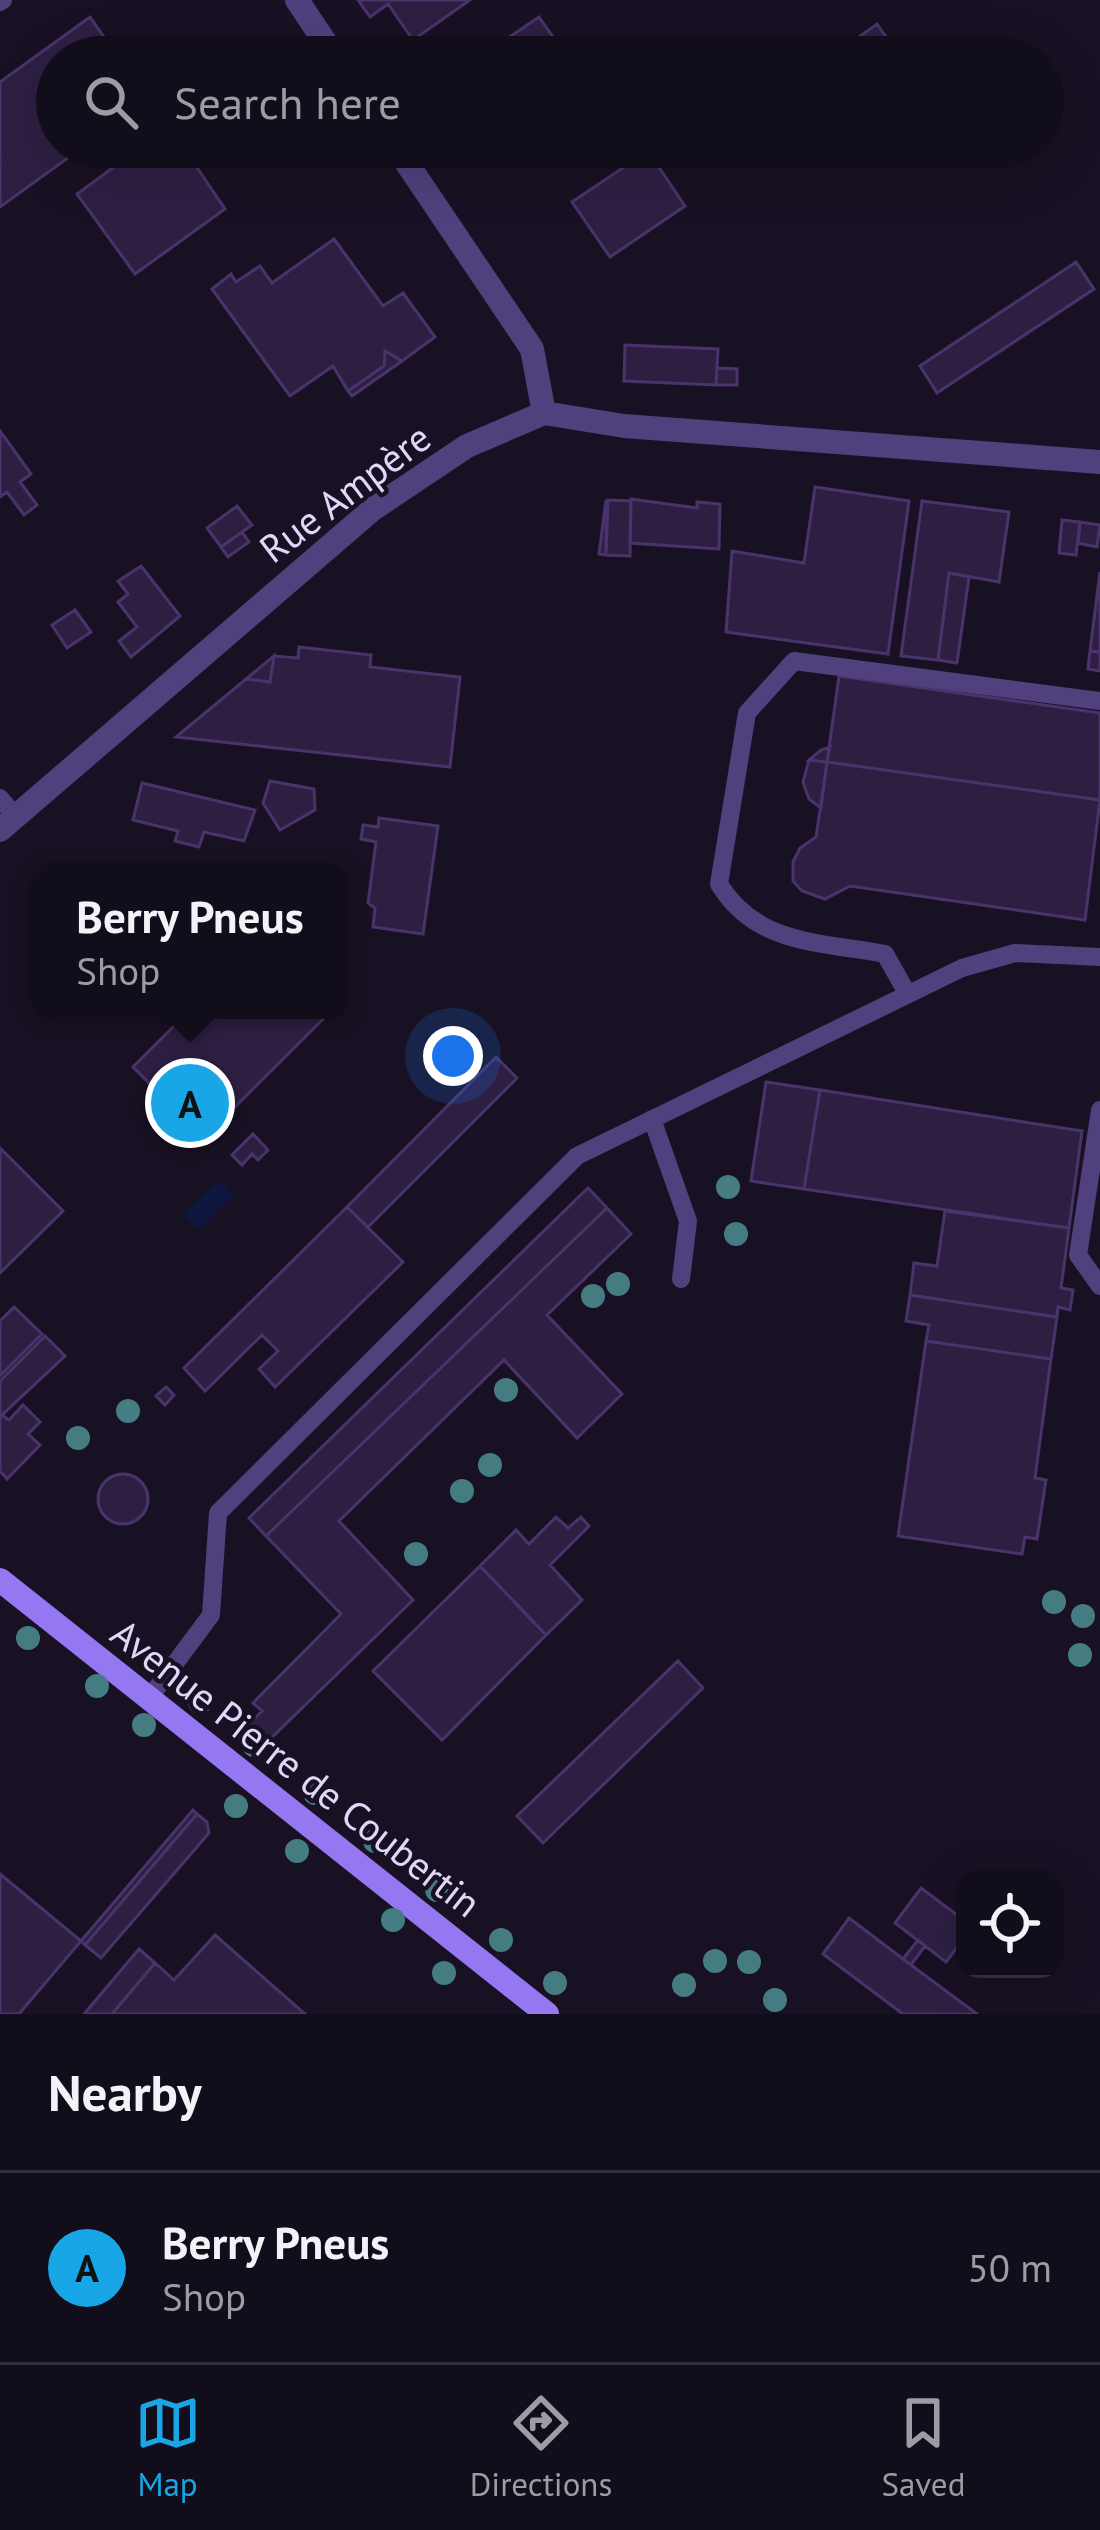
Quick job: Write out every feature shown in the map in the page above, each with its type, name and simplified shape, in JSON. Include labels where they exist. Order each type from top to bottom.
[{"type":"street","points":[[297,0],[321,36]]},
{"type":"street","points":[[409,168],[532,349],[544,413],[624,426],[1100,462]]},
{"type":"street","name":"Rue Ampère","points":[[5,815],[373,509],[467,446],[544,413]]},
{"type":"street","name":"Avenue Pierre de Coubertin","points":[[0,1580],[547,2014]]},
{"type":"lane","points":[[908,993],[885,954],[759,929],[732,906],[718,884],[747,713],[794,661],[1100,701]]},
{"type":"lane","points":[[150,1697],[212,1615],[218,1514],[578,1156],[962,968],[1015,953],[1100,957]]},
{"type":"lane","points":[[1100,1110],[1078,1255],[1100,1286]]},
{"type":"lane","points":[[652,1119],[688,1221],[680,1279]]},
{"type":"shaded area","points":[[219,1180],[234,1196],[199,1230],[183,1215]]},
{"type":"building","points":[[358,0],[470,0],[419,36],[410,36],[388,4],[370,17]]},
{"type":"building","points":[[90,17],[103,36],[64,36]]},
{"type":"building","points":[[539,17],[552,36],[511,36]]},
{"type":"building","points":[[877,24],[885,36],[860,36]]},
{"type":"building","points":[[36,56],[36,168],[54,168],[0,207],[0,82]]},
{"type":"building","points":[[112,168],[197,168],[225,209],[135,274],[77,194]]},
{"type":"building","points":[[623,168],[659,168],[685,206],[610,257],[572,202]]},
{"type":"building","points":[[334,239],[383,306],[403,293],[435,337],[402,361],[385,351],[384,366],[348,391],[333,366],[290,396],[212,289],[231,274],[236,282],[260,266],[272,283]]},
{"type":"building","points":[[1076,262],[1094,289],[937,393],[920,366]]},
{"type":"building","points":[[625,345],[718,349],[716,385],[624,381]]},
{"type":"building","points":[[385,351],[402,361],[352,396],[348,391],[384,366]]},
{"type":"building","points":[[717,368],[737,369],[737,385],[716,385]]},
{"type":"building","points":[[0,431],[31,474],[20,482],[37,505],[24,515],[7,492],[0,497]]},
{"type":"building","points":[[815,487],[909,501],[888,654],[726,632],[732,551],[804,563]]},
{"type":"building","points":[[631,499],[697,508],[697,502],[720,504],[719,549],[630,543]]},
{"type":"building","points":[[606,500],[606,555],[599,554]]},
{"type":"building","points":[[608,500],[631,501],[630,556],[606,555]]},
{"type":"building","points":[[922,501],[1009,512],[999,582],[949,573],[938,660],[901,656]]},
{"type":"building","points":[[237,506],[252,525],[221,547],[207,528]]},
{"type":"building","points":[[1062,520],[1080,522],[1076,555],[1059,553]]},
{"type":"building","points":[[1080,522],[1100,525],[1097,547],[1078,543]]},
{"type":"building","points":[[242,532],[249,542],[228,557],[221,547]]},
{"type":"building","points":[[141,566],[180,616],[131,657],[119,641],[137,627],[118,602],[128,594],[118,581]]},
{"type":"building","points":[[1100,572],[1100,652],[1090,651]]},
{"type":"building","points":[[949,573],[969,577],[957,663],[938,660]]},
{"type":"building","points":[[75,610],[91,632],[67,648],[52,625]]},
{"type":"building","points":[[299,647],[371,655],[370,667],[460,677],[450,767],[176,737],[246,679],[270,682],[274,656],[298,658]]},
{"type":"building","points":[[1090,651],[1100,652],[1100,671],[1088,669]]},
{"type":"building","points":[[274,656],[270,682],[246,679]]},
{"type":"building","points":[[839,676],[1100,713],[1100,800],[827,762]]},
{"type":"building","points":[[830,747],[827,762],[809,760],[821,750]]},
{"type":"building","points":[[809,760],[827,762],[821,808],[809,799],[803,782]]},
{"type":"building","points":[[827,762],[1100,800],[1085,920],[850,886],[825,899],[802,891],[793,881],[793,862],[800,848],[816,837]]},
{"type":"building","points":[[270,781],[314,789],[315,810],[280,830],[263,803]]},
{"type":"building","points":[[142,783],[255,810],[244,841],[204,832],[199,847],[175,841],[178,831],[133,820]]},
{"type":"building","points":[[379,818],[438,826],[423,934],[373,927],[375,908],[368,903],[376,842],[361,839],[363,825],[378,827]]},
{"type":"building","points":[[181,1019],[323,1019],[204,1138],[133,1067]]},
{"type":"building","points":[[496,1057],[517,1078],[368,1227],[347,1207]]},
{"type":"building","points":[[766,1082],[820,1090],[804,1189],[751,1181]]},
{"type":"building","points":[[820,1090],[1082,1131],[1069,1228],[804,1189]]},
{"type":"building","points":[[253,1134],[268,1150],[258,1160],[252,1154],[242,1165],[232,1155]]},
{"type":"building","points":[[0,1148],[63,1211],[0,1273]]},
{"type":"building","points":[[588,1188],[607,1208],[266,1536],[249,1518]]},
{"type":"building","points":[[347,1207],[403,1262],[275,1387],[259,1369],[278,1351],[262,1335],[205,1391],[184,1368]]},
{"type":"building","points":[[607,1208],[631,1234],[547,1315],[622,1394],[577,1438],[504,1360],[339,1521],[413,1600],[262,1747],[242,1732],[262,1711],[253,1703],[341,1614],[266,1536]]},
{"type":"building","points":[[945,1211],[1069,1228],[1061,1288],[1073,1290],[1070,1310],[1058,1307],[1057,1317],[910,1295],[914,1263],[937,1266]]},
{"type":"building","points":[[910,1295],[1057,1317],[1051,1359],[926,1341],[929,1325],[906,1321]]},
{"type":"building","points":[[14,1307],[42,1334],[0,1376],[0,1321]]},
{"type":"building","points":[[45,1336],[65,1356],[2,1415],[9,1420],[23,1405],[40,1422],[28,1434],[40,1445],[7,1479],[0,1471],[0,1381]]},
{"type":"building","points":[[926,1341],[1051,1359],[1035,1478],[1046,1480],[1037,1539],[1025,1537],[1022,1554],[898,1536]]},
{"type":"building","points":[[166,1387],[174,1395],[165,1405],[156,1396]]},
{"type":"building","points":[[123,1474],[141,1481],[148,1499],[141,1517],[123,1524],[105,1517],[98,1499],[105,1481]]},
{"type":"building","points":[[556,1517],[568,1528],[581,1517],[589,1526],[550,1565],[582,1600],[546,1635],[480,1566],[516,1530],[529,1544]]},
{"type":"building","points":[[480,1566],[546,1635],[442,1740],[373,1671]]},
{"type":"building","points":[[678,1661],[703,1688],[543,1843],[517,1816]]},
{"type":"building","points":[[193,1810],[197,1814],[85,1945],[81,1941]]},
{"type":"building","points":[[197,1814],[207,1822],[209,1833],[101,1958],[85,1945]]},
{"type":"building","points":[[442,1873],[457,1884],[446,1897],[433,1887]]},
{"type":"building","points":[[0,1874],[81,1941],[19,2014],[0,2014]]},
{"type":"building","points":[[921,1888],[956,1914],[956,1949],[946,1962],[895,1923]]},
{"type":"building","points":[[849,1918],[977,2014],[903,2014],[823,1954]]},
{"type":"building","points":[[215,1935],[305,2014],[112,2014],[155,1963],[174,1980]]},
{"type":"building","points":[[918,1940],[925,1946],[911,1965],[903,1959]]},
{"type":"building","points":[[139,1949],[155,1963],[112,2014],[84,2014]]},
{"type":"place","name":"Berry Pneus","points":[[190,1103]]}]
